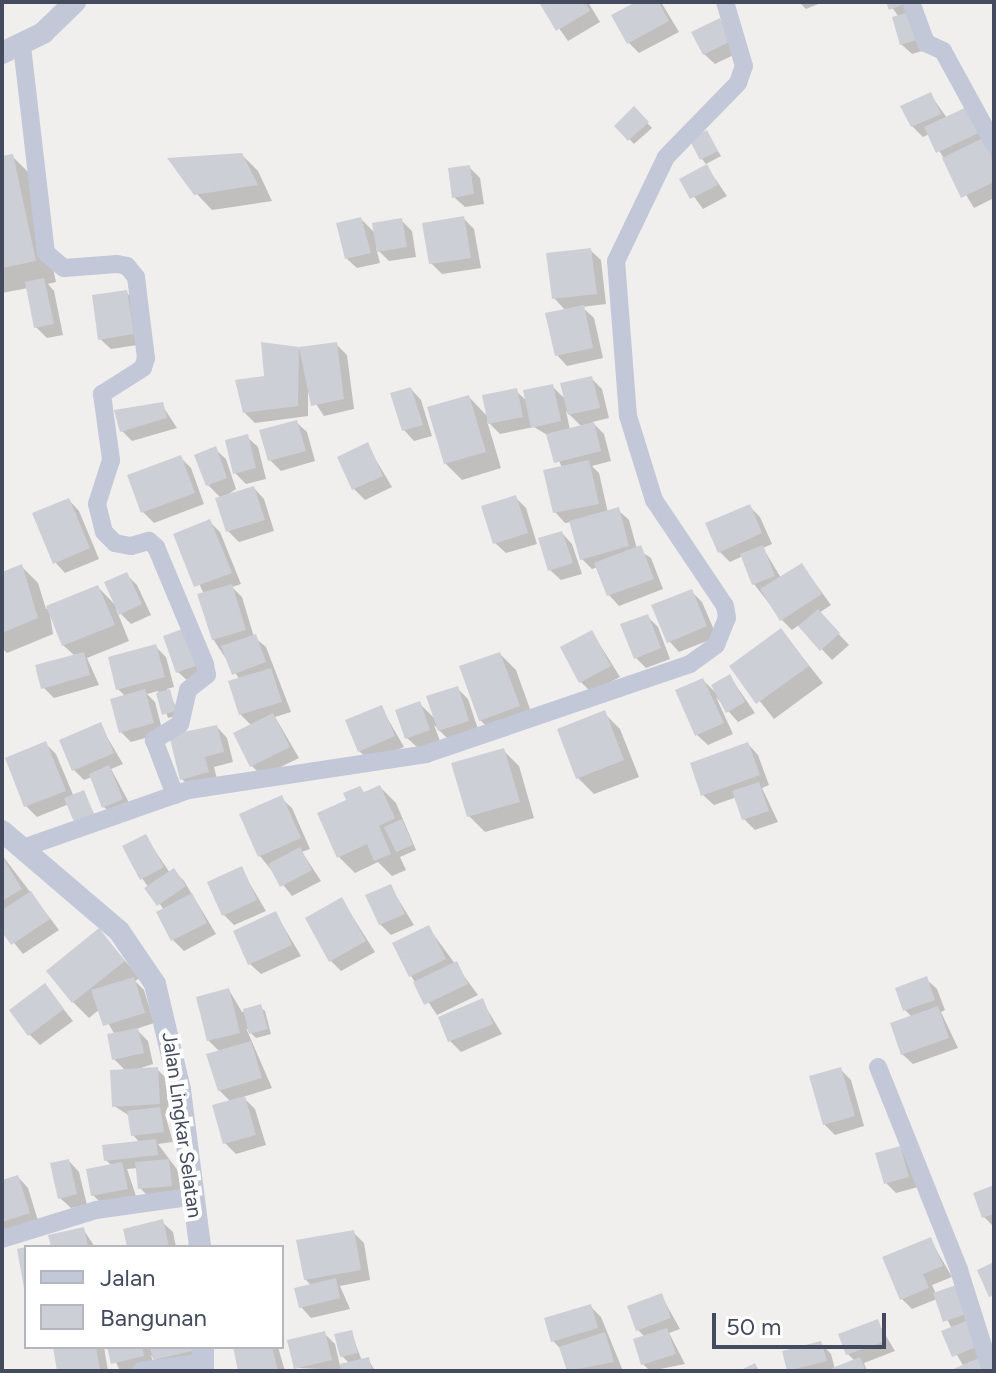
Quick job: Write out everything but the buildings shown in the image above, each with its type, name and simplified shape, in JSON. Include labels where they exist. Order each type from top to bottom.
[{"type":"street","points":[[75,2],[12,49],[46,253],[64,268],[117,264],[127,266],[136,277],[146,358],[143,368],[102,394],[111,460],[97,504],[104,532],[115,543],[131,546],[149,541],[156,547],[205,664],[207,675],[188,690],[180,724],[154,740],[175,795]]},
{"type":"street","points":[[23,848],[175,795],[426,754],[690,664],[716,645],[727,618],[725,606],[654,500],[628,416],[616,261],[666,157],[738,83],[744,66],[725,2]]},
{"type":"street","points":[[911,2],[926,43],[943,51],[994,144]]},
{"type":"street","name":"Jalan Lingkar Selatan","points":[[2,831],[119,931],[155,984],[180,1090],[190,1197],[200,1245]]},
{"type":"street","points":[[878,1067],[959,1270],[991,1371]]},
{"type":"street","points":[[2,1239],[96,1210],[190,1197]]},
{"type":"street","points":[[141,1371],[203,1360]]}]
